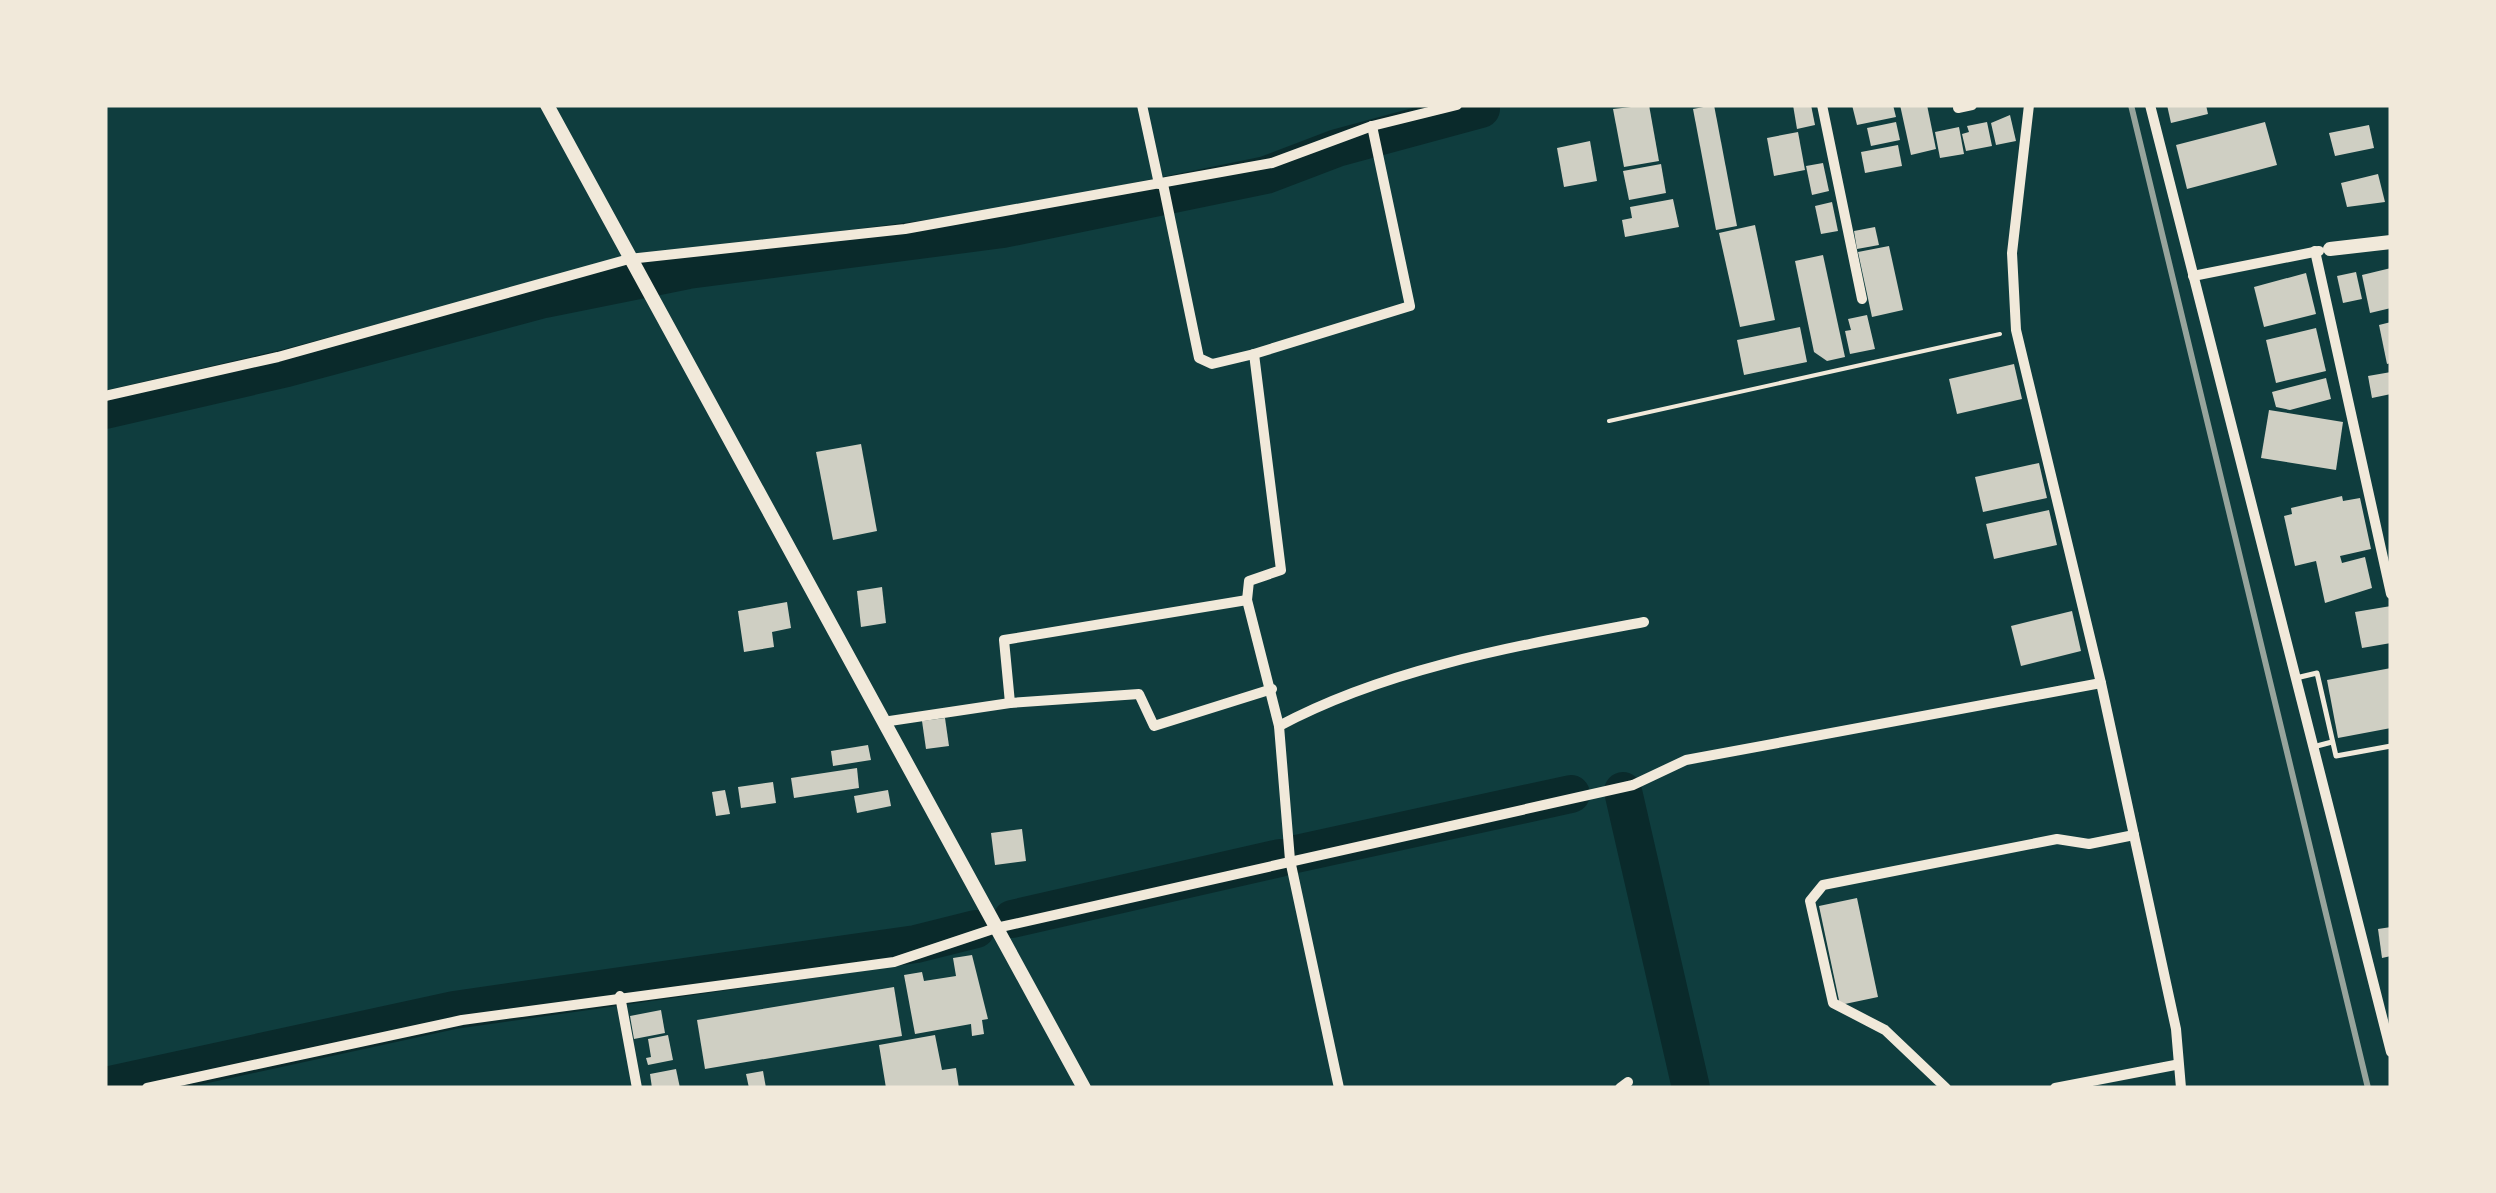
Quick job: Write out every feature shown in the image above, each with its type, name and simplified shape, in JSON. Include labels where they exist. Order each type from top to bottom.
[{"type":"street","points":[[547,105],[1084,1088]]},
{"type":"street","points":[[1142,105],[1199,358],[1212,364],[1410,306],[1372,126]]},
{"type":"street","points":[[105,396],[278,357],[629,260],[905,229],[1272,164],[1372,126],[1457,105]]},
{"type":"street","points":[[1822,105],[1862,298]]},
{"type":"street","points":[[1958,108],[1972,105]]},
{"type":"street","points":[[2029,105],[2012,253],[2016,330],[2100,683],[2176,1028],[2180,1088]]},
{"type":"street","points":[[2150,105],[2387,1020],[2391,1052]]},
{"type":"street","points":[[2193,276],[2322,250],[2391,242]]},
{"type":"street","points":[[2322,250],[2391,594]]},
{"type":"street","points":[[1254,354],[1281,570],[1249,581],[1247,600],[1272,689],[1290,860],[1339,1088]]},
{"type":"street","points":[[1010,703],[1004,640],[1247,600]]},
{"type":"street","points":[[1278,726],[1326,700],[1449,665],[1644,622]]},
{"type":"street","points":[[147,1088],[462,1020],[894,962],[996,928],[1633,786],[1686,760],[2100,683]]},
{"type":"street","points":[[883,722],[1010,703],[1138,694],[1154,726],[1272,689]]},
{"type":"street","points":[[1946,1088],[1885,1030],[1833,1003],[1810,901],[1823,885],[2057,839],[2089,844],[2134,834]]},
{"type":"street","points":[[620,996],[638,1088]]},
{"type":"street","points":[[2055,1088],[2176,1065]]},
{"type":"lane","points":[[2296,678],[2317,673],[2336,756],[2391,746]]},
{"type":"lane","points":[[2314,747],[2332,742]]},
{"type":"path","points":[[1609,420],[2016,330]]},
{"type":"building","points":[[1649,105],[1659,161],[1624,167],[1613,109]]},
{"type":"building","points":[[1714,105],[1737,226],[1716,230],[1693,109]]},
{"type":"building","points":[[1793,105],[1811,105],[1815,125],[1797,129]]},
{"type":"building","points":[[1852,105],[1893,105],[1896,117],[1857,125]]},
{"type":"building","points":[[1900,105],[1927,105],[1936,149],[1911,155]]},
{"type":"building","points":[[2167,105],[2206,105],[2208,114],[2171,123]]},
{"type":"building","points":[[2010,115],[2016,141],[1996,145],[1991,123]]},
{"type":"building","points":[[1896,122],[1900,140],[1871,146],[1867,128]]},
{"type":"building","points":[[1987,122],[1992,146],[1966,151],[1962,134],[1969,132],[1967,126]]},
{"type":"building","points":[[2265,122],[2277,165],[2187,189],[2176,145]]},
{"type":"building","points":[[2369,125],[2374,148],[2335,156],[2329,133]]},
{"type":"building","points":[[1959,127],[1964,154],[1940,158],[1935,132]]},
{"type":"building","points":[[1798,132],[1805,170],[1774,176],[1767,138]]},
{"type":"building","points":[[1590,141],[1597,181],[1564,187],[1557,148]]},
{"type":"building","points":[[1898,145],[1902,166],[1865,173],[1861,152]]},
{"type":"building","points":[[1823,163],[1829,191],[1812,195],[1806,166]]},
{"type":"building","points":[[1661,164],[1666,193],[1629,200],[1623,171]]},
{"type":"building","points":[[2378,174],[2385,202],[2347,207],[2341,183]]},
{"type":"building","points":[[1673,199],[1679,227],[1625,237],[1622,220],[1632,218],[1630,207]]},
{"type":"building","points":[[1832,202],[1838,231],[1821,234],[1815,206]]},
{"type":"building","points":[[1755,225],[1775,320],[1740,327],[1719,233]]},
{"type":"building","points":[[1875,227],[1879,245],[1857,249],[1854,231]]},
{"type":"building","points":[[1889,246],[1903,310],[1872,317],[1858,252]]},
{"type":"building","points":[[1823,255],[1845,357],[1827,361],[1814,352],[1795,261]]},
{"type":"building","points":[[2391,268],[2391,308],[2370,313],[2362,275]]},
{"type":"building","points":[[2356,272],[2362,299],[2343,303],[2337,276]]},
{"type":"building","points":[[2306,273],[2316,314],[2264,327],[2254,287]]},
{"type":"building","points":[[1867,315],[1875,349],[1850,354],[1845,331],[1851,330],[1848,319]]},
{"type":"building","points":[[2391,322],[2391,363],[2387,364],[2379,325]]},
{"type":"building","points":[[1800,327],[1807,362],[1744,375],[1737,340]]},
{"type":"building","points":[[2316,328],[2326,371],[2276,383],[2266,340]]},
{"type":"building","points":[[2014,364],[2022,399],[1957,414],[1949,379]]},
{"type":"building","points":[[2391,372],[2391,394],[2372,398],[2368,376]]},
{"type":"building","points":[[2326,378],[2331,399],[2290,410],[2276,407],[2272,392]]},
{"type":"building","points":[[2269,410],[2343,422],[2336,470],[2261,458]]},
{"type":"building","points":[[861,444],[877,531],[833,540],[816,452]]},
{"type":"building","points":[[2039,463],[2047,498],[1983,512],[1975,477]]},
{"type":"building","points":[[2342,496],[2343,501],[2360,498],[2371,549],[2340,556],[2342,563],[2365,557],[2372,588],[2325,603],[2316,561],[2295,566],[2284,516],[2292,514],[2291,508]]},
{"type":"building","points":[[2049,510],[2057,545],[1994,559],[1986,524]]},
{"type":"building","points":[[882,587],[886,623],[861,627],[857,591]]},
{"type":"building","points":[[787,602],[791,628],[772,632],[774,647],[744,652],[738,611]]},
{"type":"building","points":[[2391,606],[2391,643],[2362,648],[2355,612]]},
{"type":"building","points":[[2072,611],[2081,651],[2021,666],[2011,626]]},
{"type":"building","points":[[2391,668],[2391,728],[2338,738],[2327,680]]},
{"type":"building","points":[[945,718],[949,746],[926,749],[922,721]]},
{"type":"building","points":[[868,745],[871,760],[833,766],[831,751]]},
{"type":"building","points":[[857,768],[859,788],[794,798],[791,778]]},
{"type":"building","points":[[773,782],[776,803],[741,808],[738,787]]},
{"type":"building","points":[[725,790],[730,814],[716,816],[712,792]]},
{"type":"building","points":[[888,790],[891,806],[857,813],[854,796]]},
{"type":"building","points":[[1022,829],[1026,861],[995,865],[991,833]]},
{"type":"building","points":[[1857,898],[1878,997],[1840,1005],[1819,906]]},
{"type":"building","points":[[2391,927],[2391,956],[2382,958],[2378,929]]},
{"type":"building","points":[[972,955],[988,1019],[982,1020],[984,1034],[972,1036],[971,1024],[915,1034],[904,975],[922,972],[924,981],[956,976],[953,958]]},
{"type":"building","points":[[894,987],[902,1036],[705,1069],[697,1020]]},
{"type":"building","points":[[661,1010],[665,1033],[634,1039],[630,1016]]},
{"type":"building","points":[[668,1035],[673,1060],[648,1065],[648,1039]]},
{"type":"building","points":[[935,1035],[942,1070],[956,1068],[959,1088],[886,1088],[879,1045]]},
{"type":"building","points":[[676,1069],[680,1088],[652,1088],[650,1074]]},
{"type":"building","points":[[763,1071],[766,1088],[749,1088],[746,1074]]},
{"type":"waterway","points":[[105,410],[287,368],[544,299],[688,270],[1003,229],[1266,175],[1337,148],[1481,109],[1480,105]]},
{"type":"waterway","points":[[1623,791],[1691,1088]]},
{"type":"waterway","points":[[1296,854],[1571,794]]},
{"type":"waterway","points":[[1012,919],[1280,858]]},
{"type":"waterway","points":[[105,1086],[454,1010],[916,944],[976,929]]},
{"type":"railway","points":[[2131,105],[2368,1088]]}]
